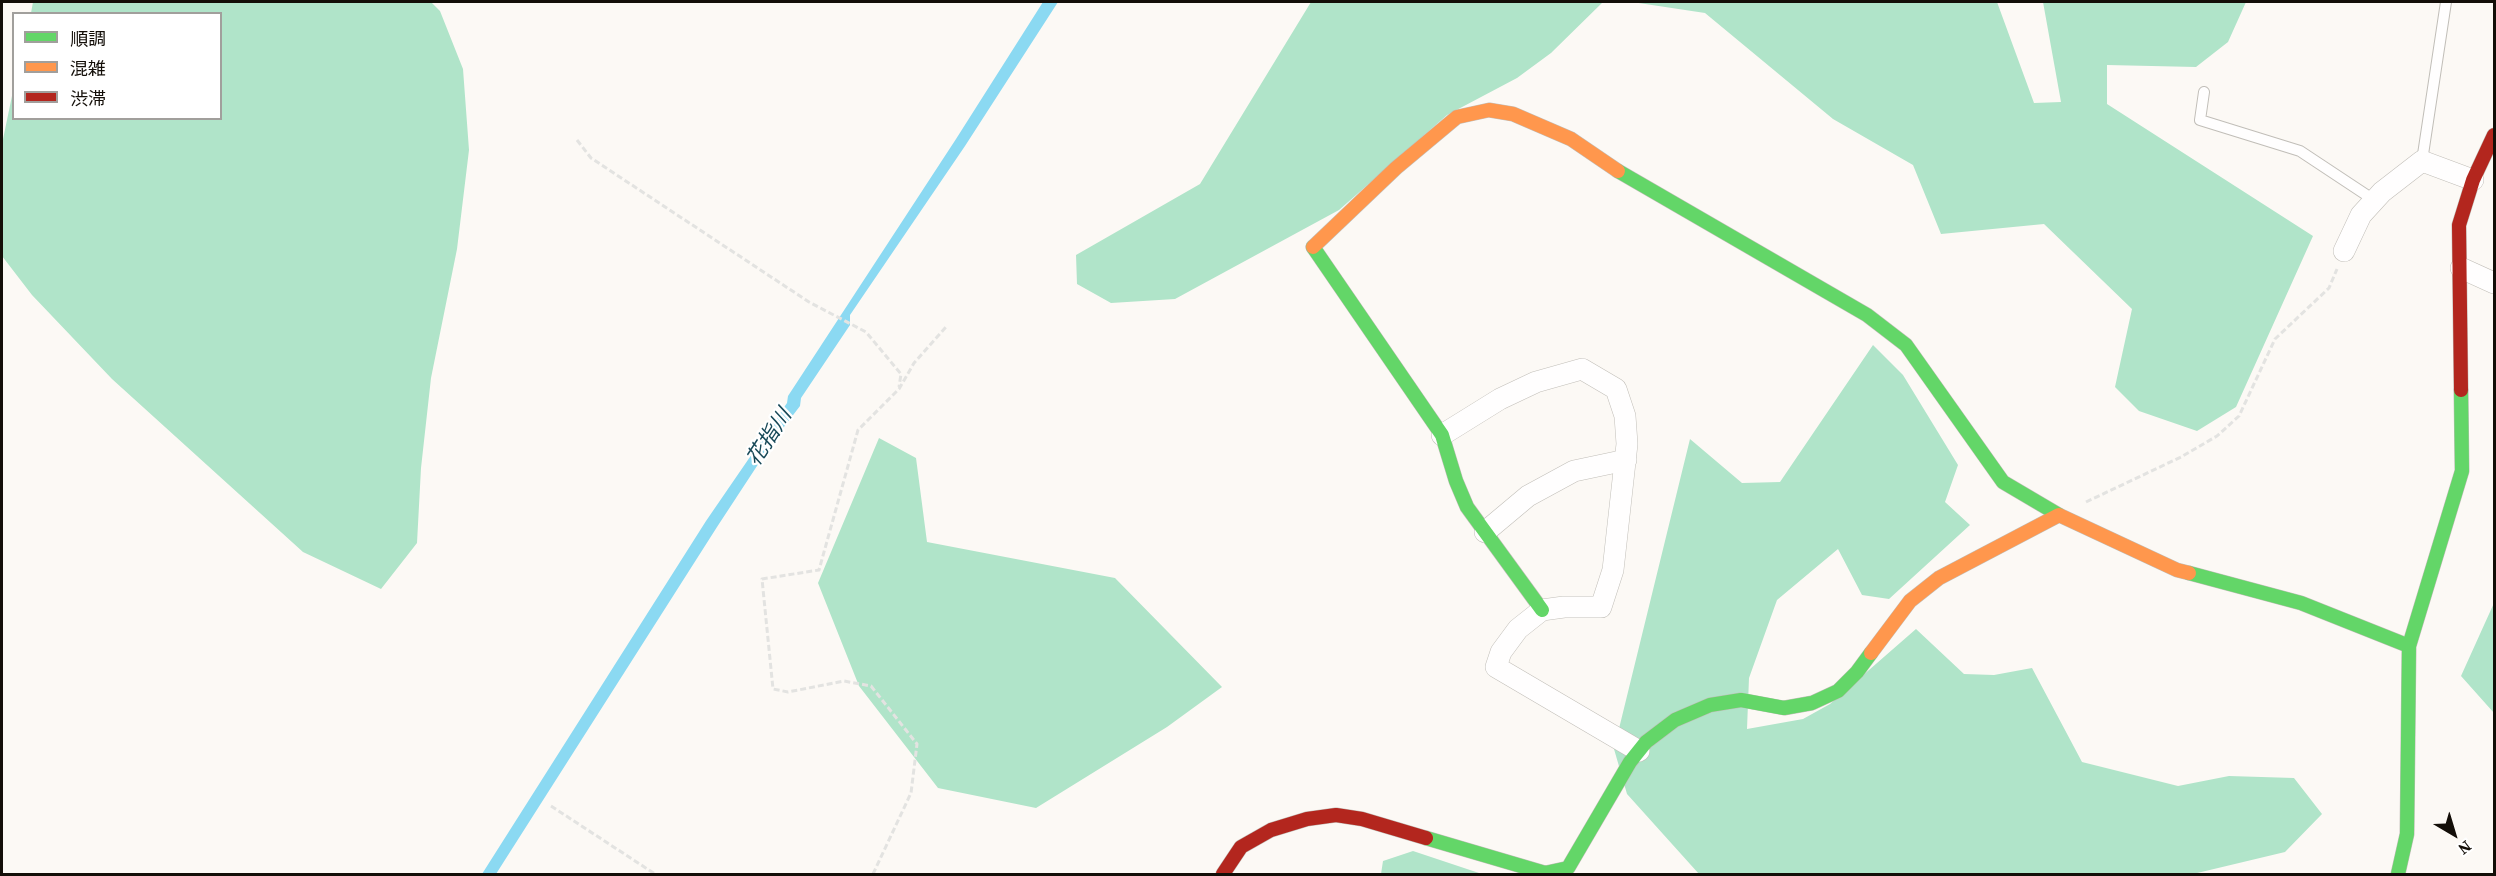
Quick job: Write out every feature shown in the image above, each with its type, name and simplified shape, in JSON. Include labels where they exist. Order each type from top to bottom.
[{"type":"street","points":[[1542,610],[1467,507],[1456,481],[1442,435],[1313,247],[1396,168],[1457,117],[1489,110],[1513,114],[1570,139],[1622,174],[1867,315],[1906,345],[2003,482],[2059,515],[2177,570],[2301,603],[2409,646]]},
{"type":"street","points":[[2398,874],[2407,834],[2409,646],[2462,471],[2460,225],[2473,180],[2494,135]]},
{"type":"street","points":[[2344,251],[2361,215],[2374,200],[2422,160],[2473,180]]},
{"type":"street","points":[[2461,268],[2494,283]]},
{"type":"street","points":[[1442,435],[1500,399],[1536,382],[1582,369],[1616,388],[1625,416],[1626,460],[1613,570],[1601,607],[1564,607],[1542,610],[1518,629],[1501,652],[1496,667],[1639,751]]},
{"type":"street","points":[[1485,532],[1528,496],[1574,471],[1626,460]]},
{"type":"street","points":[[1223,874],[1241,847],[1271,830],[1307,819],[1336,815],[1362,819],[1545,873],[1568,868],[1630,762],[1639,751],[1675,720],[1710,705],[1741,700],[1784,708],[1812,703],[1838,691],[1857,672],[1910,601],[1939,578],[2059,515]]},
{"type":"lane","points":[[2422,160],[2446,2]]},
{"type":"lane","points":[[2204,92],[2200,120],[2300,151],[2374,200]]},
{"type":"path","points":[[577,140],[591,158],[809,302],[866,332],[901,374],[899,388]]},
{"type":"path","points":[[2059,515],[2181,457],[2217,436],[2232,423],[2239,416],[2275,339],[2329,288],[2344,251]]},
{"type":"path","points":[[873,874],[911,794],[917,744],[871,686],[844,681],[788,692],[773,689],[762,579],[819,570],[858,430],[899,388],[914,363],[946,327]]},
{"type":"path","points":[[551,806],[655,874]]},
{"type":"green space","points":[[33,2],[431,2],[440,11],[463,69],[469,150],[457,249],[431,378],[421,468],[417,543],[381,589],[303,552],[112,379],[32,295],[2,256],[2,144],[12,96],[12,120],[222,120],[222,12],[31,12]]},
{"type":"green space","points":[[1311,2],[1603,2],[1551,53],[1517,78],[1447,115],[1339,210],[1175,299],[1111,303],[1077,284],[1076,255],[1200,184]]},
{"type":"green space","points":[[1632,2],[1997,2],[2034,103],[2061,102],[2043,2],[2246,2],[2228,42],[2196,67],[2107,65],[2107,104],[2313,236],[2236,407],[2197,431],[2139,411],[2115,387],[2132,309],[2044,224],[1941,234],[1913,165],[1833,119],[1705,13]]},
{"type":"green space","points":[[1873,345],[1903,375],[1958,465],[1945,502],[1970,525],[1889,599],[1862,595],[1838,549],[1777,600],[1749,678],[1747,729],[1803,719],[1830,704],[1916,629],[1964,674],[1994,675],[2032,668],[2082,762],[2178,786],[2229,776],[2294,778],[2322,814],[2285,852],[2193,874],[1699,874],[1627,794],[1614,749],[1690,439],[1742,483],[1780,482]]},
{"type":"green space","points":[[879,438],[916,458],[927,542],[1115,578],[1222,687],[1167,727],[1036,808],[938,788],[859,686],[818,583]]},
{"type":"green space","points":[[2494,603],[2494,713],[2461,676]]},
{"type":"green space","points":[[1413,851],[1482,874],[1381,874],[1383,861]]},
{"type":"water","name":"花指川","points":[[1043,2],[1058,2],[965,146],[850,315],[850,325],[801,398],[800,406],[774,440],[717,527],[496,874],[482,874],[706,521],[787,403],[788,396]]},
{"type":"traffic: fast","points":[[1618,171],[1867,315],[1906,345],[2003,482],[2059,515]]},
{"type":"traffic: fast","points":[[1313,247],[1442,435],[1456,481],[1467,507],[1542,610]]},
{"type":"traffic: fast","points":[[2398,874],[2407,834],[2409,646],[2462,471],[2461,390]]},
{"type":"traffic: fast","points":[[2189,573],[2301,603],[2409,646]]},
{"type":"traffic: fast","points":[[1426,838],[1545,873],[1568,868],[1630,762],[1646,742],[1675,720],[1710,705],[1741,700],[1784,708],[1812,703],[1838,691],[1857,672],[1871,653]]},
{"type":"traffic: slow","points":[[1313,247],[1396,168],[1457,117],[1489,110],[1513,114],[1571,139],[1618,171]]},
{"type":"traffic: slow","points":[[1871,653],[1910,601],[1939,578],[2059,515],[2177,570],[2189,573]]},
{"type":"traffic: jam","points":[[2461,390],[2459,225],[2473,180],[2494,135]]},
{"type":"traffic: jam","points":[[1223,874],[1241,847],[1271,830],[1307,819],[1336,815],[1362,819],[1426,838]]}]
